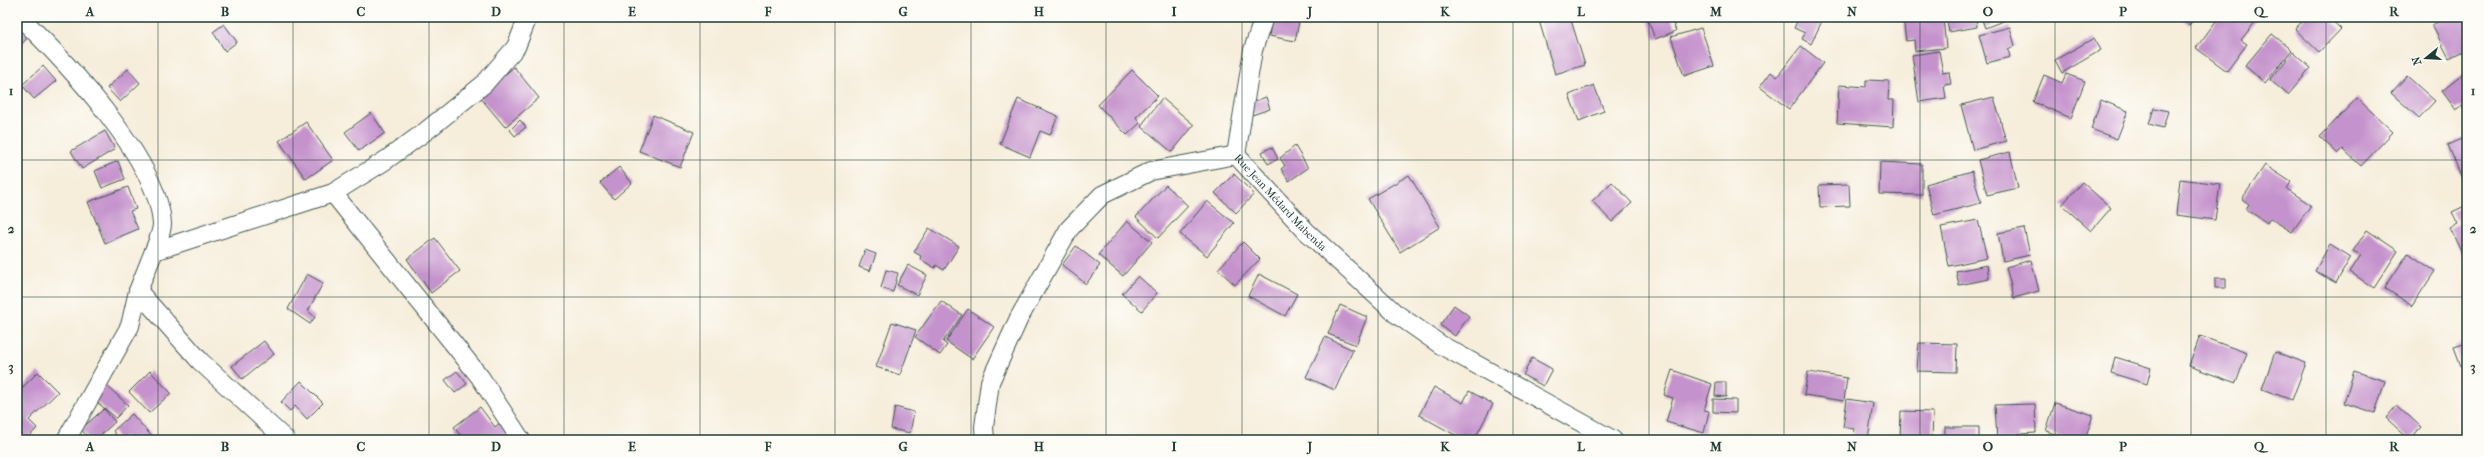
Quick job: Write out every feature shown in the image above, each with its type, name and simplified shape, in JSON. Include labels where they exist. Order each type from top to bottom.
[{"type":"street","points":[[20,17],[62,58],[140,162],[154,187],[162,226],[138,291],[130,326],[66,440]]},
{"type":"street","points":[[154,251],[333,193],[426,131],[484,84],[516,47],[528,17]]},
{"type":"street","points":[[1236,155],[1253,50],[1264,17]]},
{"type":"street","name":"Rue Jean Médard Mabenda","points":[[985,440],[984,427],[990,382],[1019,318],[1069,229],[1102,195],[1151,171],[1236,155],[1306,231],[1395,313],[1441,345],[1613,440]]},
{"type":"street","points":[[333,193],[480,377],[521,440]]},
{"type":"street","points":[[138,291],[200,361],[286,440]]},
{"type":"building","points":[[1272,17],[1300,17],[1295,41],[1269,36]]},
{"type":"building","points":[[1538,17],[1570,17],[1585,65],[1555,74]]},
{"type":"building","points":[[1647,17],[1671,17],[1676,31],[1655,39]]},
{"type":"building","points":[[1799,17],[1824,17],[1811,44],[1802,39],[1805,33],[1794,28]]},
{"type":"building","points":[[1903,17],[1943,17],[1946,48],[1915,51],[1914,40],[1906,41]]},
{"type":"building","points":[[1946,17],[1976,17],[1977,27],[1949,32]]},
{"type":"building","points":[[1981,17],[2013,17],[1985,28]]},
{"type":"building","points":[[2178,17],[2195,17],[2189,25]]},
{"type":"building","points":[[2219,17],[2251,17],[2256,21],[2241,40],[2247,44],[2227,71],[2196,48]]},
{"type":"building","points":[[2306,17],[2328,17],[2341,29],[2319,52],[2295,29]]},
{"type":"building","points":[[2448,17],[2467,17],[2467,49],[2449,58],[2432,25]]},
{"type":"building","points":[[224,24],[237,42],[225,51],[213,32]]},
{"type":"building","points":[[17,25],[29,36],[17,49]]},
{"type":"building","points":[[2010,27],[2015,46],[2008,49],[2010,57],[1987,63],[1979,35]]},
{"type":"building","points":[[1701,28],[1714,66],[1684,76],[1671,37]]},
{"type":"building","points":[[2272,34],[2292,50],[2265,83],[2245,66]]},
{"type":"building","points":[[2094,38],[2101,50],[2062,73],[2055,60]]},
{"type":"building","points":[[1801,46],[1823,63],[1789,109],[1760,87],[1771,72],[1777,77]]},
{"type":"building","points":[[1939,51],[1943,73],[1949,72],[1951,84],[1944,85],[1946,98],[1919,102],[1912,55]]},
{"type":"building","points":[[2293,52],[2311,68],[2288,95],[2270,80]]},
{"type":"building","points":[[43,66],[56,81],[34,99],[22,85]]},
{"type":"building","points":[[514,67],[539,98],[505,127],[479,96]]},
{"type":"building","points":[[128,69],[140,83],[120,102],[107,88]]},
{"type":"building","points":[[1132,70],[1158,96],[1136,117],[1140,123],[1127,135],[1098,105]]},
{"type":"building","points":[[2467,71],[2467,113],[2462,106],[2456,110],[2442,91]]},
{"type":"building","points":[[2066,74],[2085,81],[2071,118],[2033,102],[2044,75],[2062,83]]},
{"type":"building","points":[[2407,76],[2435,101],[2419,118],[2391,93]]},
{"type":"building","points":[[1866,80],[1889,81],[1888,100],[1894,100],[1893,127],[1837,123],[1839,85],[1866,87]]},
{"type":"building","points":[[1594,85],[1604,111],[1579,121],[1569,95]]},
{"type":"building","points":[[1266,97],[1270,109],[1249,116],[1245,105]]},
{"type":"building","points":[[1994,97],[2006,141],[1973,150],[1961,105]]},
{"type":"building","points":[[1162,98],[1194,125],[1172,152],[1141,126]]},
{"type":"building","points":[[2357,98],[2393,132],[2361,166],[2343,149],[2338,154],[2320,137]]},
{"type":"building","points":[[1018,99],[1058,116],[1050,135],[1040,131],[1030,157],[1000,144]]},
{"type":"building","points":[[2101,100],[2128,111],[2117,139],[2091,129]]},
{"type":"building","points":[[2154,108],[2168,111],[2163,128],[2149,124]]},
{"type":"building","points":[[371,113],[385,133],[359,151],[345,132]]},
{"type":"building","points":[[653,115],[694,132],[680,167],[639,151]]},
{"type":"building","points":[[520,120],[526,127],[515,136],[510,130]]},
{"type":"building","points":[[306,122],[333,160],[306,179],[279,141]]},
{"type":"building","points":[[105,131],[115,149],[82,169],[71,151]]},
{"type":"building","points":[[2467,137],[2467,190],[2448,145]]},
{"type":"building","points":[[1295,146],[1308,168],[1289,181],[1281,169],[1285,166],[1280,158]]},
{"type":"building","points":[[1272,147],[1278,159],[1268,164],[1262,152]]},
{"type":"building","points":[[2010,152],[2018,188],[1987,195],[1978,160]]},
{"type":"building","points":[[118,161],[125,179],[102,188],[95,171]]},
{"type":"building","points":[[1880,162],[1922,164],[1922,195],[1879,194]]},
{"type":"building","points":[[2265,165],[2291,182],[2287,189],[2311,205],[2292,232],[2270,218],[2267,223],[2246,209],[2249,204],[2242,199]]},
{"type":"building","points":[[619,167],[632,183],[614,199],[600,183]]},
{"type":"building","points":[[1972,171],[1981,203],[1934,215],[1926,184]]},
{"type":"building","points":[[1234,174],[1254,194],[1236,213],[1215,193]]},
{"type":"building","points":[[1409,175],[1440,227],[1400,252],[1368,199]]},
{"type":"building","points":[[2180,179],[2220,184],[2215,220],[2176,215]]},
{"type":"building","points":[[1612,182],[1632,203],[1612,222],[1592,201]]},
{"type":"building","points":[[2082,182],[2111,208],[2091,231],[2062,205]]},
{"type":"building","points":[[1849,184],[1850,206],[1820,207],[1819,185]]},
{"type":"building","points":[[1166,185],[1188,206],[1158,238],[1136,217]]},
{"type":"building","points":[[128,187],[136,209],[130,211],[138,229],[105,243],[88,202]]},
{"type":"building","points":[[1207,201],[1234,223],[1207,256],[1180,234]]},
{"type":"building","points":[[2467,205],[2467,252],[2462,254],[2450,228],[2458,224],[2452,212]]},
{"type":"building","points":[[1978,220],[1987,258],[1949,266],[1941,227]]},
{"type":"building","points":[[1127,221],[1152,242],[1123,276],[1098,255]]},
{"type":"building","points":[[929,228],[959,246],[944,270],[936,265],[935,268],[920,259],[921,256],[914,252]]},
{"type":"building","points":[[2024,228],[2030,255],[2003,261],[1998,233]]},
{"type":"building","points":[[2367,230],[2398,251],[2374,288],[2350,272],[2361,255],[2353,251]]},
{"type":"building","points":[[435,238],[460,271],[431,293],[407,259]]},
{"type":"building","points":[[1243,242],[1260,259],[1235,285],[1218,269]]},
{"type":"building","points":[[2330,244],[2351,257],[2336,283],[2315,271]]},
{"type":"building","points":[[1076,246],[1100,265],[1086,284],[1062,265]]},
{"type":"building","points":[[865,250],[876,254],[870,271],[859,267]]},
{"type":"building","points":[[2408,253],[2435,271],[2412,306],[2385,288]]},
{"type":"building","points":[[2031,260],[2039,291],[2014,298],[2006,267]]},
{"type":"building","points":[[908,265],[927,275],[917,295],[897,285]]},
{"type":"building","points":[[1987,265],[1989,279],[1959,285],[1956,271]]},
{"type":"building","points":[[886,270],[898,273],[893,292],[881,288]]},
{"type":"building","points":[[307,274],[323,283],[308,311],[315,317],[310,324],[288,309]]},
{"type":"building","points":[[1259,274],[1297,294],[1285,316],[1248,296]]},
{"type":"building","points":[[1138,276],[1157,293],[1142,311],[1122,294]]},
{"type":"building","points":[[2215,278],[2226,278],[2226,288],[2215,288]]},
{"type":"building","points":[[941,301],[962,315],[943,342],[947,345],[940,355],[915,337]]},
{"type":"building","points":[[1340,305],[1367,317],[1356,345],[1328,334]]},
{"type":"building","points":[[1454,305],[1469,316],[1455,336],[1440,325]]},
{"type":"building","points":[[968,309],[994,327],[972,359],[946,341]]},
{"type":"building","points":[[892,322],[916,330],[900,375],[876,367]]},
{"type":"building","points":[[2200,336],[2247,353],[2236,383],[2189,366]]},
{"type":"building","points":[[1325,337],[1353,350],[1335,390],[1306,377]]},
{"type":"building","points":[[264,341],[274,354],[242,379],[232,366]]},
{"type":"building","points":[[1919,343],[1957,344],[1956,372],[1917,371]]},
{"type":"building","points":[[2467,343],[2467,364],[2461,366],[2454,347]]},
{"type":"building","points":[[2275,352],[2306,363],[2292,400],[2262,389]]},
{"type":"building","points":[[2115,357],[2151,368],[2147,384],[2111,373]]},
{"type":"building","points":[[1532,358],[1552,369],[1543,386],[1523,375]]},
{"type":"building","points":[[1672,370],[1712,384],[1704,410],[1709,411],[1704,433],[1666,422],[1673,398],[1664,395]]},
{"type":"building","points":[[150,371],[171,393],[149,413],[129,392]]},
{"type":"building","points":[[457,371],[467,384],[455,393],[445,380]]},
{"type":"building","points":[[2354,371],[2385,381],[2375,413],[2344,403]]},
{"type":"building","points":[[38,372],[58,392],[29,420],[37,428],[26,440],[20,440],[17,437],[17,385],[22,388]]},
{"type":"building","points":[[1808,372],[1847,378],[1844,401],[1804,395]]},
{"type":"building","points":[[301,381],[323,403],[307,419],[295,406],[290,411],[281,402]]},
{"type":"building","points":[[1716,382],[1726,382],[1726,397],[1715,396]]},
{"type":"building","points":[[105,384],[128,405],[116,418],[92,398]]},
{"type":"building","points":[[1434,387],[1463,403],[1469,391],[1493,404],[1474,440],[1464,440],[1419,415]]},
{"type":"building","points":[[1713,399],[1736,400],[1736,413],[1713,412]]},
{"type":"building","points":[[1847,399],[1873,403],[1868,440],[1853,438],[1854,429],[1843,427]]},
{"type":"building","points":[[2055,403],[2093,415],[2085,440],[2073,440],[2046,431]]},
{"type":"building","points":[[2035,404],[2036,433],[2018,434],[2019,440],[1997,440],[1995,405]]},
{"type":"building","points":[[2397,405],[2421,427],[2410,440],[2386,418]]},
{"type":"building","points":[[480,407],[495,427],[501,422],[512,436],[507,440],[464,440],[454,427]]},
{"type":"building","points":[[895,407],[914,412],[910,433],[891,429]]},
{"type":"building","points":[[104,409],[115,422],[95,440],[90,440],[81,429]]},
{"type":"building","points":[[1901,411],[1933,412],[1932,440],[1900,440]]},
{"type":"building","points":[[132,414],[155,440],[128,440],[125,436],[120,440],[113,431]]},
{"type":"building","points":[[1945,427],[1979,427],[1979,440],[1945,440]]}]
